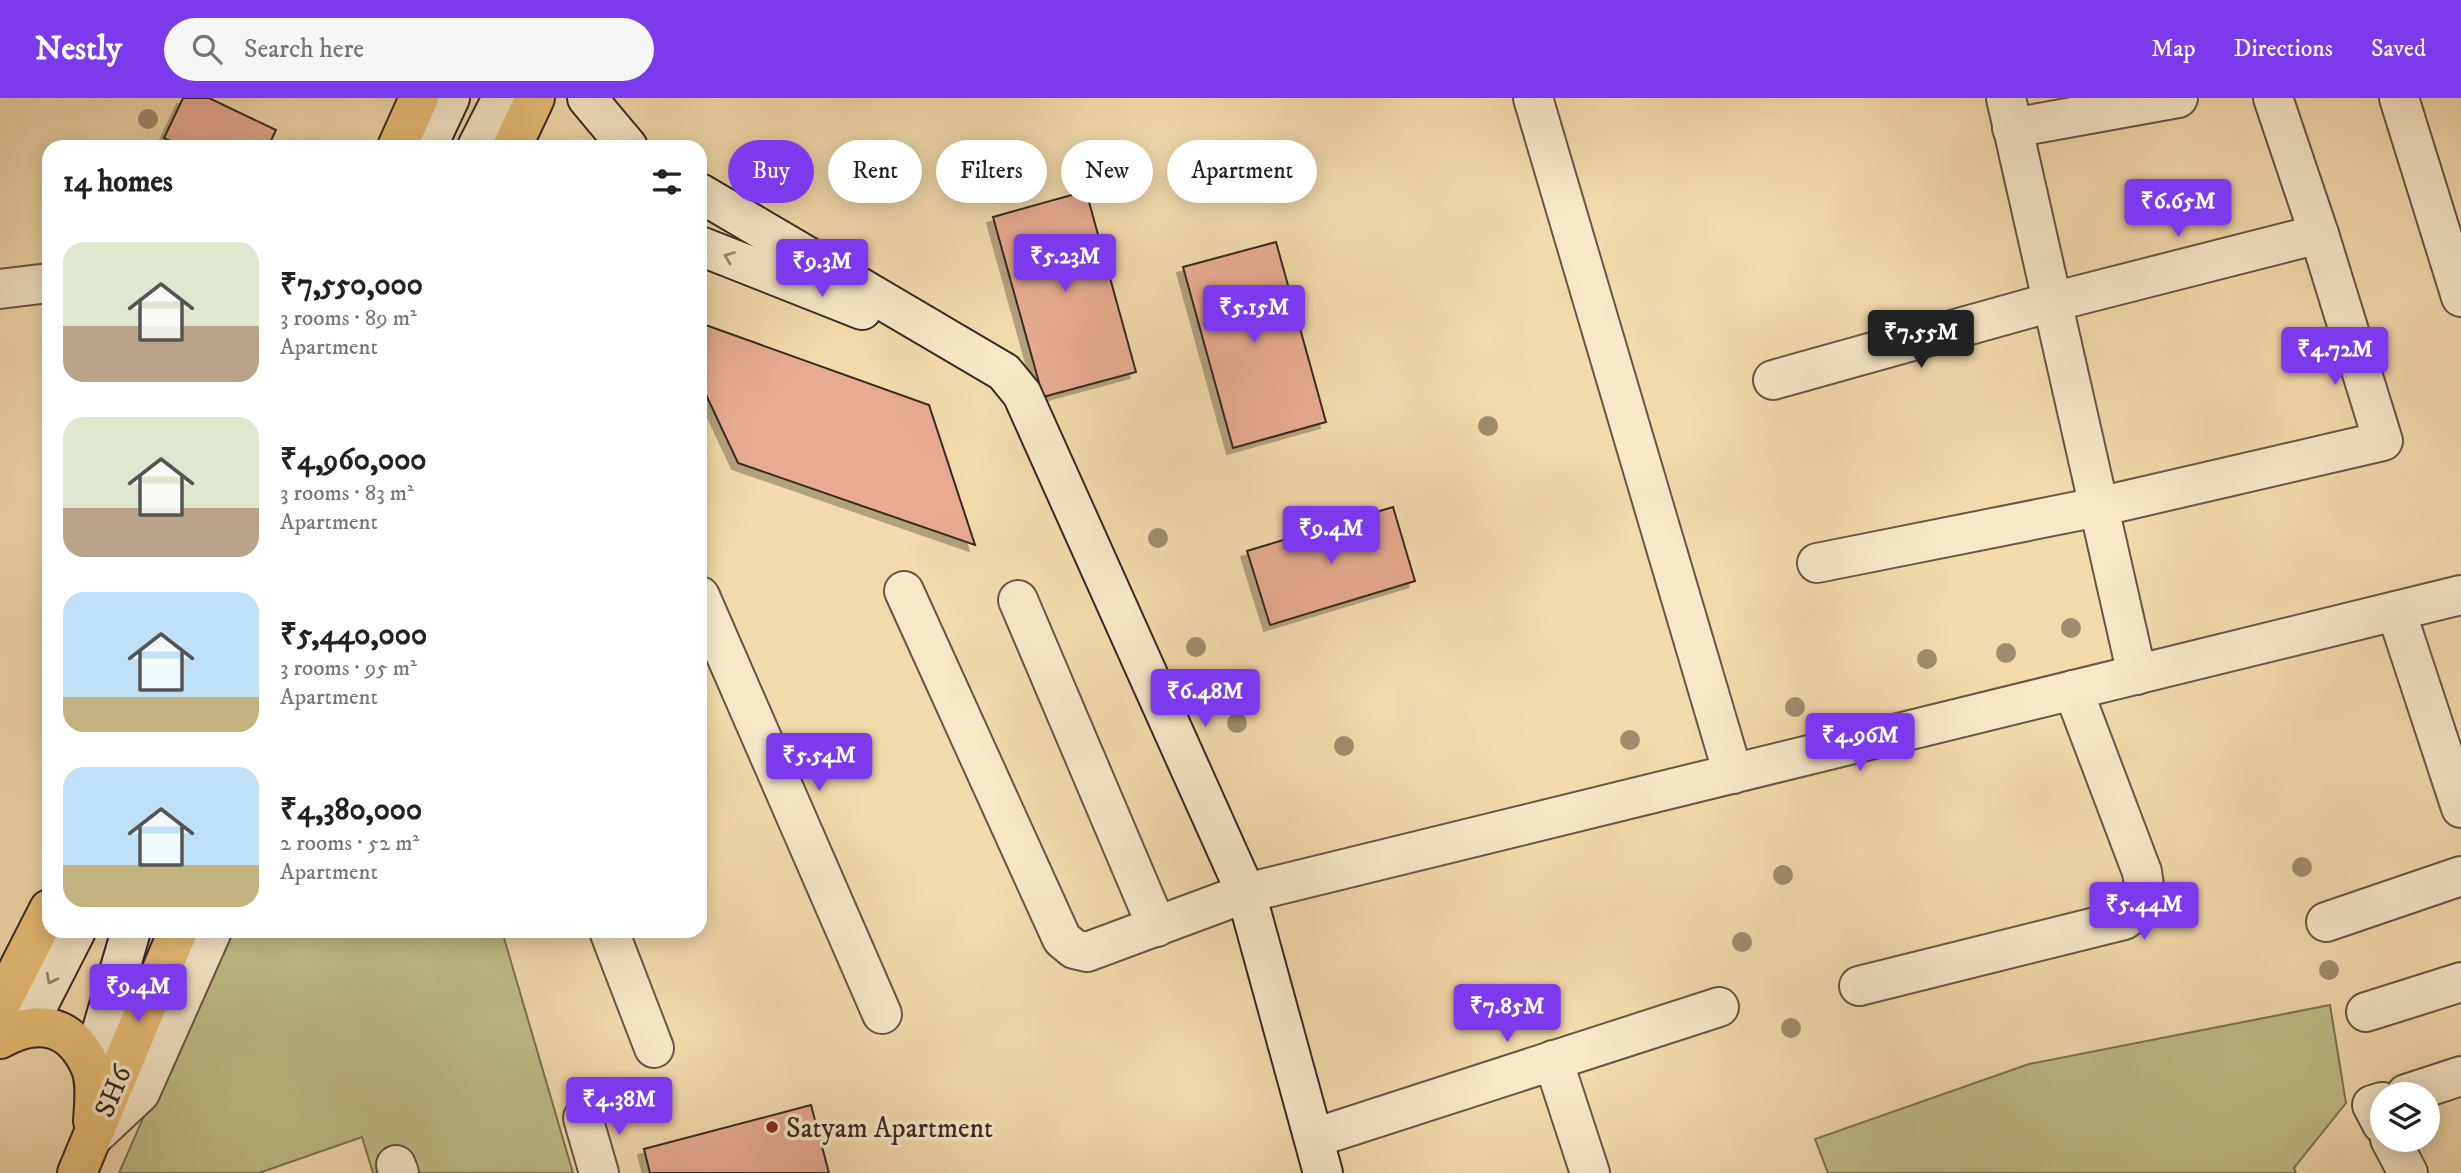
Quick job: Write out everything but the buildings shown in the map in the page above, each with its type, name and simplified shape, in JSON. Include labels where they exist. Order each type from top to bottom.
[{"type":"main road","points":[[400,140],[419,98]]},
{"type":"main road","points":[[515,140],[535,98]]},
{"type":"main road","points":[[42,929],[9,1024],[58,1029],[75,1042],[91,1068],[95,1091],[93,1137]]},
{"type":"main road","name":"SH6","points":[[77,1173],[175,938]]},
{"type":"street","points":[[430,140],[450,98]]},
{"type":"street","points":[[481,140],[502,98]]},
{"type":"street","points":[[587,98],[622,140]]},
{"type":"street","points":[[1534,98],[1733,774]]},
{"type":"street","points":[[2137,675],[2009,113],[2178,98]]},
{"type":"street","points":[[1817,563],[2098,507],[2383,441],[2319,234],[2273,98]]},
{"type":"street","points":[[2399,98],[2461,297]]},
{"type":"street","points":[[707,197],[1004,372],[1022,394],[1246,893],[1318,1155],[1553,1060],[1720,1007]]},
{"type":"street","points":[[1773,380],[2052,302],[2319,234]]},
{"type":"street","points":[[707,249],[975,354]]},
{"type":"street","points":[[0,289],[42,284]]},
{"type":"street","points":[[904,591],[1062,939],[1074,949],[1087,952],[1246,893],[2461,595]]},
{"type":"street","points":[[1018,600],[1157,927]]},
{"type":"street","points":[[2396,611],[2454,760],[2461,808]]},
{"type":"street","points":[[707,612],[883,1014]]},
{"type":"street","points":[[1859,986],[2124,920],[2141,907],[2145,892],[2142,872],[2073,690]]},
{"type":"street","points":[[2326,922],[2461,876]]},
{"type":"street","points":[[9,1024],[71,938]]},
{"type":"street","points":[[91,1068],[129,938]]},
{"type":"street","points":[[93,1137],[141,1093],[209,938]]},
{"type":"street","points":[[612,938],[654,1048]]},
{"type":"street","points":[[2366,1012],[2461,982]]},
{"type":"street","points":[[1553,1060],[1590,1173]]},
{"type":"street","points":[[2440,1083],[2461,1076]]},
{"type":"street","points":[[583,1118],[599,1173]]},
{"type":"street","points":[[2397,1152],[2408,1173]]},
{"type":"shaded area","points":[[222,938],[504,938],[573,1173],[373,1173],[362,1137],[259,1173],[119,1173]]},
{"type":"shaded area","points":[[2330,1005],[2346,1103],[2294,1168],[2296,1173],[1828,1173],[1815,1139],[2029,1064]]},
{"type":"place","name":"Satyam Apartment","points":[[772,1127]]}]
